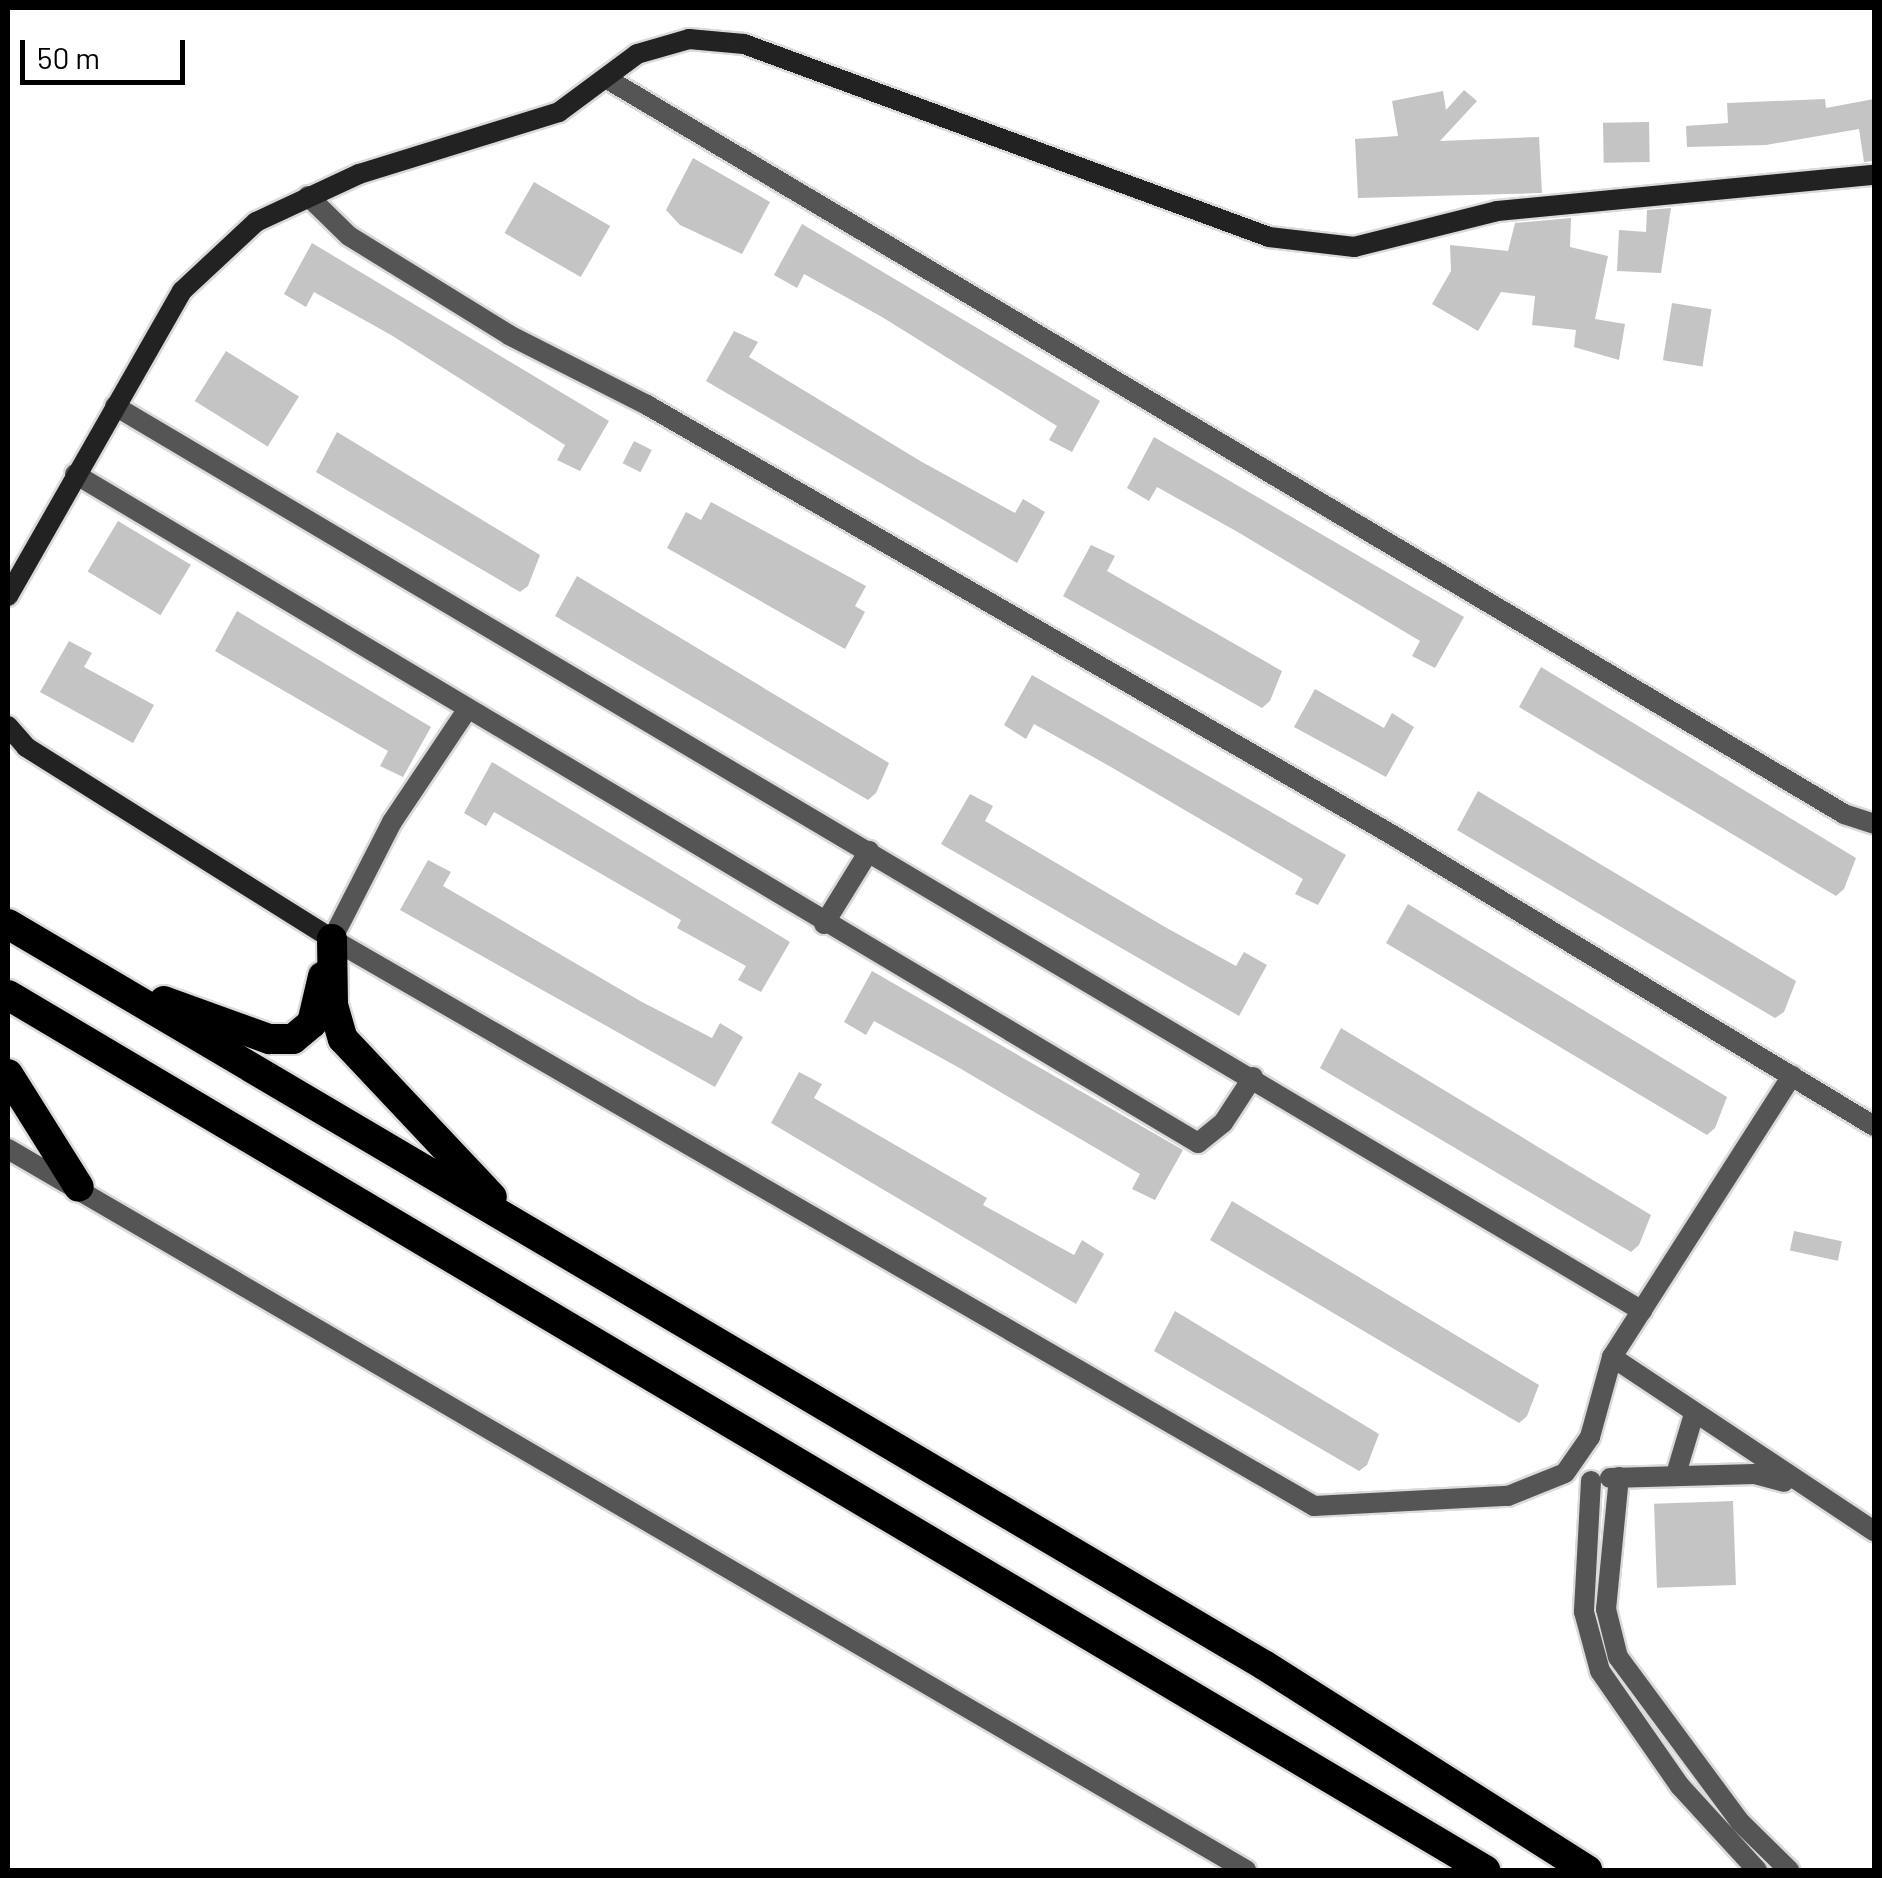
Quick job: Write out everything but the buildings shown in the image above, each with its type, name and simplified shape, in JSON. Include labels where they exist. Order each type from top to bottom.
[{"type":"highway","points":[[8,924],[1264,1666],[1587,1870]]},
{"type":"highway","points":[[98,976],[269,1039],[293,1040],[312,1023],[332,938]]},
{"type":"highway","points":[[332,938],[333,1004],[343,1039],[526,1231]]},
{"type":"highway","points":[[8,995],[1485,1870]]},
{"type":"highway","points":[[8,1074],[80,1187]]},
{"type":"street","points":[[8,596],[182,291],[256,222],[308,196],[559,112],[609,80],[637,54],[689,39],[744,44],[1183,210],[1269,237],[1354,247],[1497,212],[1874,175]]},
{"type":"street","points":[[609,80],[1844,814],[1874,824]]},
{"type":"street","points":[[308,196],[348,236],[510,335],[648,405],[1020,620],[1874,1126]]},
{"type":"street","points":[[114,406],[1253,1077],[1642,1311]]},
{"type":"street","points":[[75,474],[824,924],[1198,1143],[1223,1123],[1253,1077]]},
{"type":"street","points":[[332,938],[392,822],[467,710]]},
{"type":"street","points":[[8,726],[26,747],[332,938],[1302,1501],[1339,1508],[1676,1474],[1758,1475],[1814,1493]]},
{"type":"street","points":[[824,924],[870,851]]},
{"type":"street","points":[[1540,1488],[1585,1449],[1612,1357],[1792,1076]]},
{"type":"street","points":[[8,1149],[80,1187],[1246,1870]]},
{"type":"street","points":[[1612,1357],[1874,1531]]},
{"type":"street","points":[[1676,1474],[1694,1414]]},
{"type":"street","points":[[1619,1477],[1606,1609],[1618,1656],[1740,1822],[1789,1870]]},
{"type":"street","points":[[1591,1481],[1584,1612],[1600,1671],[1680,1786],[1757,1870]]}]
